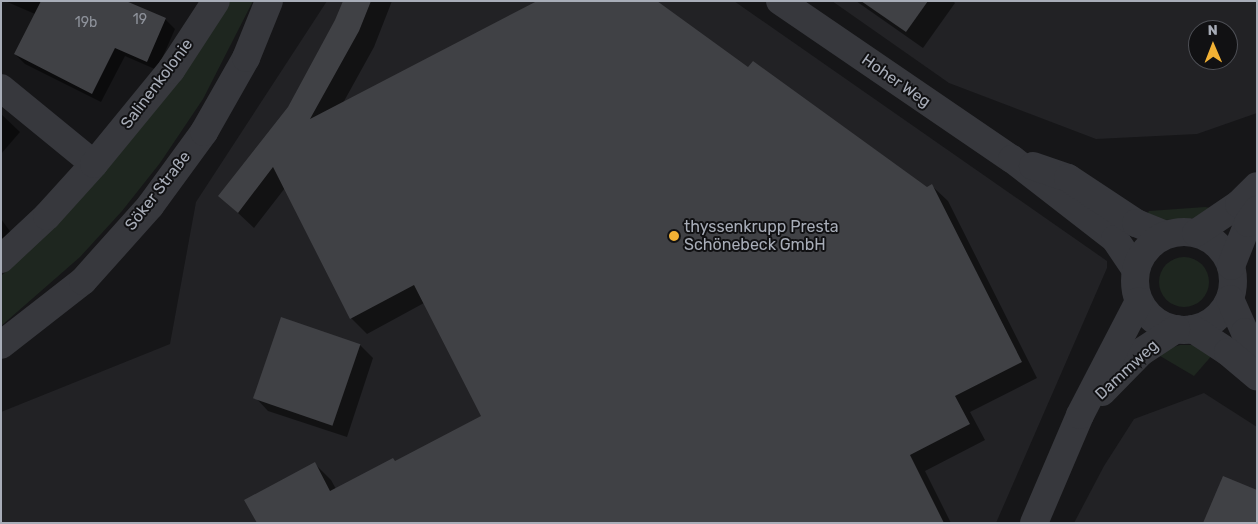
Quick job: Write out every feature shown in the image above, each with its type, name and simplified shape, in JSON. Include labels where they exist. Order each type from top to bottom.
[{"type":"street","name":"Salinenkolonie","points":[[1,259],[47,216],[94,164],[171,70],[215,1]]},
{"type":"street","name":"Söker Straße","points":[[1,345],[83,281],[150,206],[204,132],[246,58],[269,1]]},
{"type":"street","name":"Hoher Weg","points":[[780,1],[966,130],[1012,159],[1115,239],[1136,270]]},
{"type":"street","points":[[1,88],[94,164]]},
{"type":"street","name":"Hoher Weg","points":[[1012,159],[1068,178],[1136,223],[1166,235]]},
{"type":"street","points":[[1196,234],[1239,204],[1257,186]]},
{"type":"street","points":[[1231,266],[1248,223],[1257,210]]},
{"type":"street","points":[[1184,329],[1208,324],[1221,314],[1230,299],[1233,283],[1231,266],[1226,255],[1218,246],[1196,234],[1181,232],[1166,235],[1142,255],[1136,270],[1136,286],[1140,301],[1148,314],[1161,324],[1184,329],[1228,352],[1257,376]]},
{"type":"street","points":[[1230,299],[1245,332],[1257,348]]},
{"type":"street","name":"Dammweg","points":[[1034,523],[1080,415],[1140,301]]},
{"type":"street","name":"Dammweg","points":[[1080,415],[1141,352],[1184,329]]},
{"type":"shaded area","points":[[227,1],[253,1],[203,99],[160,163],[122,211],[80,257],[1,326],[1,276],[34,246]]},
{"type":"shaded area","points":[[327,1],[734,1],[1107,261],[1107,268],[996,523],[1,523],[1,412],[170,344],[196,202]]},
{"type":"shaded area","points":[[832,1],[1257,1],[1257,113],[1197,134],[1096,139],[949,83]]},
{"type":"shaded area","points":[[1210,208],[1200,218],[1165,220],[1145,217],[1149,211]]},
{"type":"shaded area","points":[[1184,257],[1202,264],[1209,282],[1202,300],[1184,307],[1166,300],[1159,282],[1166,264]]},
{"type":"shaded area","points":[[1180,345],[1194,345],[1214,353],[1194,376],[1155,353]]},
{"type":"shaded area","points":[[1204,393],[1257,427],[1257,523],[1074,523],[1104,466],[1134,419]]},
{"type":"building","points":[[41,1],[126,1],[166,18],[147,62],[115,48],[92,94],[14,54]]},
{"type":"building","name":"thyssenkrupp Presta Schönebeck GmbH","points":[[343,1],[371,1],[359,31],[310,119],[537,1],[657,1],[748,67],[753,61],[927,187],[932,184],[1022,362],[955,396],[970,424],[910,455],[944,523],[257,523],[244,500],[315,462],[330,491],[393,458],[395,461],[481,416],[414,285],[350,319],[273,167],[238,213],[218,196],[288,107],[335,20]]},
{"type":"building","points":[[861,1],[928,1],[906,32]]},
{"type":"building","points":[[281,317],[360,344],[332,426],[253,398]]},
{"type":"building","points":[[1223,476],[1257,490],[1257,523],[1203,523]]},
{"type":"place","name":"thyssenkrupp Presta Schönebeck GmbH","points":[[674,236]]}]
